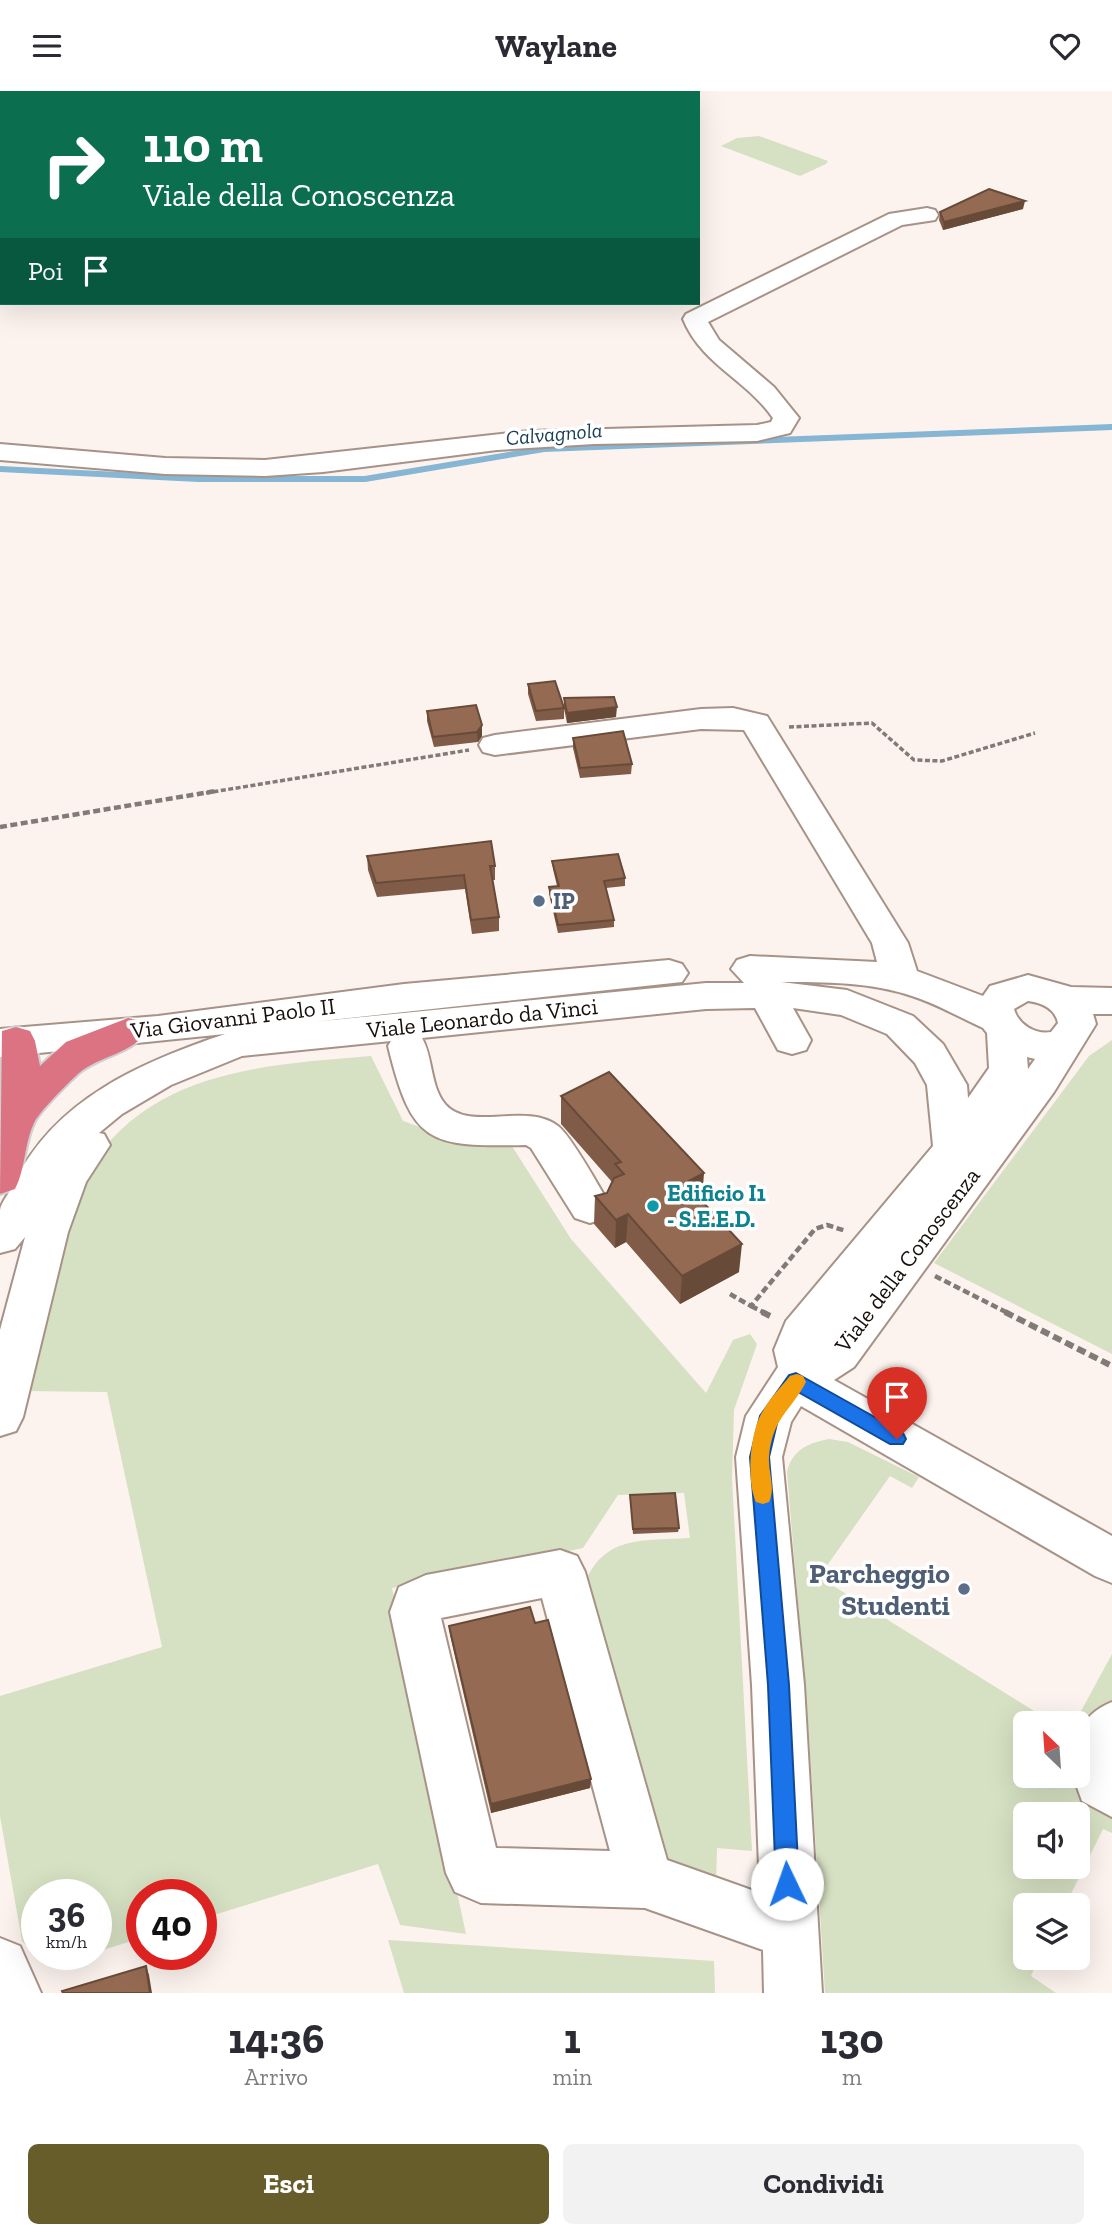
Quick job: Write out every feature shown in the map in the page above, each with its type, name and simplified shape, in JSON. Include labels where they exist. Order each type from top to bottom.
[{"type":"highway","points":[[5,1134],[64,1064],[80,1052],[128,1031]]},
{"type":"highway","points":[[5,1134],[22,1078],[8,1042]]},
{"type":"street","points":[[0,452],[96,461],[263,468],[381,459],[495,442],[604,435],[757,433],[781,427],[786,418],[777,402],[706,340],[695,319],[897,219],[927,215]]},
{"type":"street","points":[[495,745],[701,719],[748,720],[760,728],[913,983]]},
{"type":"street","name":"Via Giovanni Paolo II","points":[[8,1042],[128,1031],[406,1023],[580,980],[763,982],[821,970],[913,983],[1005,1014]]},
{"type":"street","points":[[763,982],[792,1040]]},
{"type":"street","points":[[0,1417],[47,1232],[67,1177],[93,1141],[120,1114],[169,1088],[205,1073],[274,1060],[406,1023],[599,1024],[650,1001],[706,996],[763,982],[847,1003],[900,1025],[929,1054],[947,1085],[954,1149]]},
{"type":"street","points":[[1069,1024],[1041,990],[1005,1014],[1031,1045],[1045,1046],[1069,1024],[1112,1001]]},
{"type":"street","name":"Viale della Conoscenza","points":[[1005,1014],[1009,1070],[954,1149],[802,1334],[796,1350],[799,1376],[823,1366],[838,1354],[1040,1082],[1069,1024]]},
{"type":"street","points":[[1069,1024],[1112,1018]]},
{"type":"street","points":[[406,1023],[420,1097],[432,1116],[469,1132],[532,1130],[545,1137],[590,1207]]},
{"type":"street","name":"Viale Leonardo da Vinci","points":[[0,1237],[23,1208],[45,1165],[90,1114],[145,1078],[239,1043],[406,1023]]},
{"type":"street","points":[[793,1993],[778,1685],[760,1457],[769,1416],[799,1376],[1112,1561]]},
{"type":"street","points":[[645,1880],[560,1572],[426,1598],[417,1603],[418,1626],[474,1873],[645,1880],[790,1932]]},
{"type":"street","points":[[1112,1727],[1095,1757],[1101,1783],[1112,1791]]},
{"type":"street","points":[[0,1966],[12,1993]]},
{"type":"path","points":[[760,728],[872,723],[914,760],[942,761],[1035,733]]},
{"type":"path","points":[[0,827],[495,745]]},
{"type":"path","points":[[934,1276],[1112,1366]]},
{"type":"green space","points":[[759,136],[828,161],[800,176],[721,146],[737,138]]},
{"type":"green space","points":[[1112,1040],[1112,1354],[934,1263],[1089,1056]]},
{"type":"green space","points":[[371,1056],[403,1121],[470,1145],[510,1143],[571,1239],[706,1393],[733,1340],[750,1334],[757,1344],[734,1410],[732,1478],[752,1851],[717,1848],[716,1884],[669,1862],[657,1842],[581,1593],[589,1574],[610,1551],[637,1541],[690,1538],[684,1493],[618,1495],[583,1548],[392,1588],[466,1934],[400,1925],[378,1864],[217,1914],[217,1879],[126,1879],[126,1943],[112,1947],[112,1879],[21,1879],[21,1935],[0,1816],[0,1696],[162,1647],[107,1392],[24,1391],[75,1200],[88,1171],[113,1137],[143,1112],[176,1093],[212,1079],[290,1064]]},
{"type":"green space","points":[[829,1439],[848,1442],[919,1477],[912,1488],[890,1476],[819,1577],[1034,1711],[1013,1711],[1013,1789],[1090,1789],[1090,1760],[1112,1808],[1112,1833],[1103,1829],[1090,1855],[1090,1802],[1013,1802],[1013,1879],[1078,1879],[1071,1893],[1013,1893],[1013,1970],[1034,1970],[1031,1976],[1056,1993],[825,1993],[809,1737],[787,1472],[793,1458],[808,1445]]},
{"type":"green space","points":[[1112,1654],[1112,1701],[1090,1740],[1090,1711],[1081,1711]]},
{"type":"green space","points":[[388,1940],[714,1961],[715,1993],[404,1993]]},
{"type":"building","points":[[989,189],[1025,201],[944,222],[940,212]]},
{"type":"building","points":[[555,681],[564,708],[536,711],[528,684]]},
{"type":"building","points":[[614,697],[617,707],[567,713],[564,698]]},
{"type":"building","points":[[476,705],[482,725],[477,732],[433,737],[427,711]]},
{"type":"building","points":[[623,731],[632,764],[580,768],[573,738]]},
{"type":"building","points":[[491,841],[495,866],[490,866],[499,917],[471,920],[464,875],[376,883],[367,856]]},
{"type":"building","points":[[618,854],[625,878],[604,881],[614,920],[558,925],[549,887],[559,886],[552,861]]},
{"type":"building","name":"Edificio I1 - S.E.E.D.","points":[[609,1072],[704,1173],[685,1183],[742,1244],[682,1276],[628,1214],[616,1220],[595,1196],[607,1193],[614,1178],[624,1174],[615,1164],[621,1162],[561,1096]]},
{"type":"building","points":[[675,1493],[679,1528],[633,1529],[630,1495]]},
{"type":"building","points":[[530,1607],[535,1623],[548,1620],[591,1779],[491,1804],[449,1626]]},
{"type":"building","points":[[133,1970],[147,1970],[150,1993],[63,1993],[62,1991]]},
{"type":"waterway","name":"Calvagnola","points":[[0,469],[198,479],[365,479],[544,449],[1112,427]]},
{"type":"slow traffic","points":[[763,1496],[760,1457],[769,1416],[797,1382]]},
{"type":"place","name":"IP","points":[[539,901]]},
{"type":"place","name":"Edificio I1 - S.E.E.D.","points":[[653,1206]]},
{"type":"place","name":"Parcheggio Studenti","points":[[964,1589]]},
{"type":"route","points":[[787,1884],[778,1685],[760,1457],[769,1416],[796,1381],[897,1439]]}]
